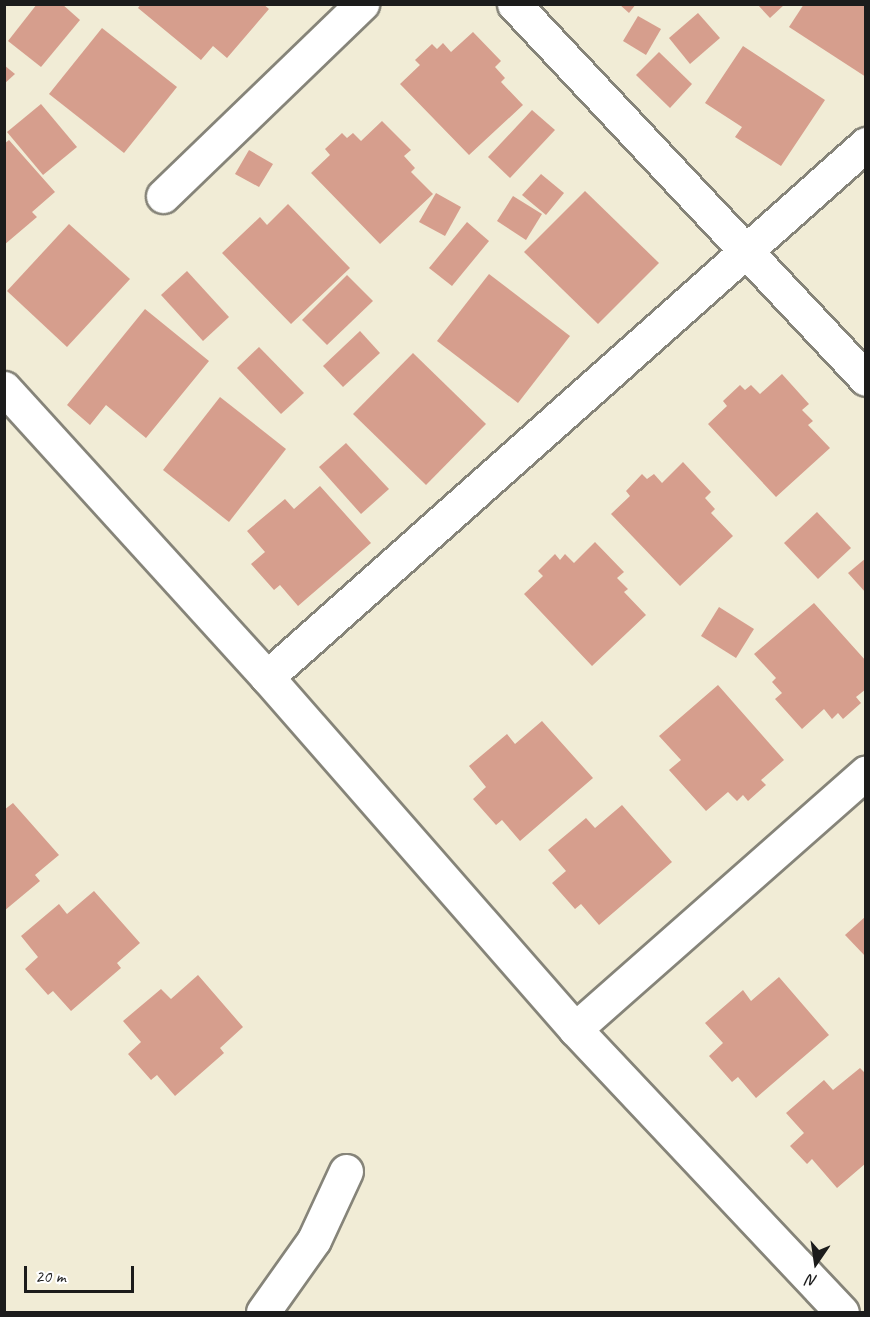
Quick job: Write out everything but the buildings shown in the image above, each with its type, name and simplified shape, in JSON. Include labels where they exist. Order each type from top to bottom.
[{"type":"street","points":[[163,196],[362,4]]},
{"type":"street","points":[[514,4],[866,379]]},
{"type":"street","points":[[267,677],[747,253],[866,144]]},
{"type":"street","points":[[4,388],[267,677],[575,1029],[842,1312]]},
{"type":"street","points":[[575,1029],[866,772]]},
{"type":"street","points":[[263,1312],[314,1240],[346,1171]]}]
